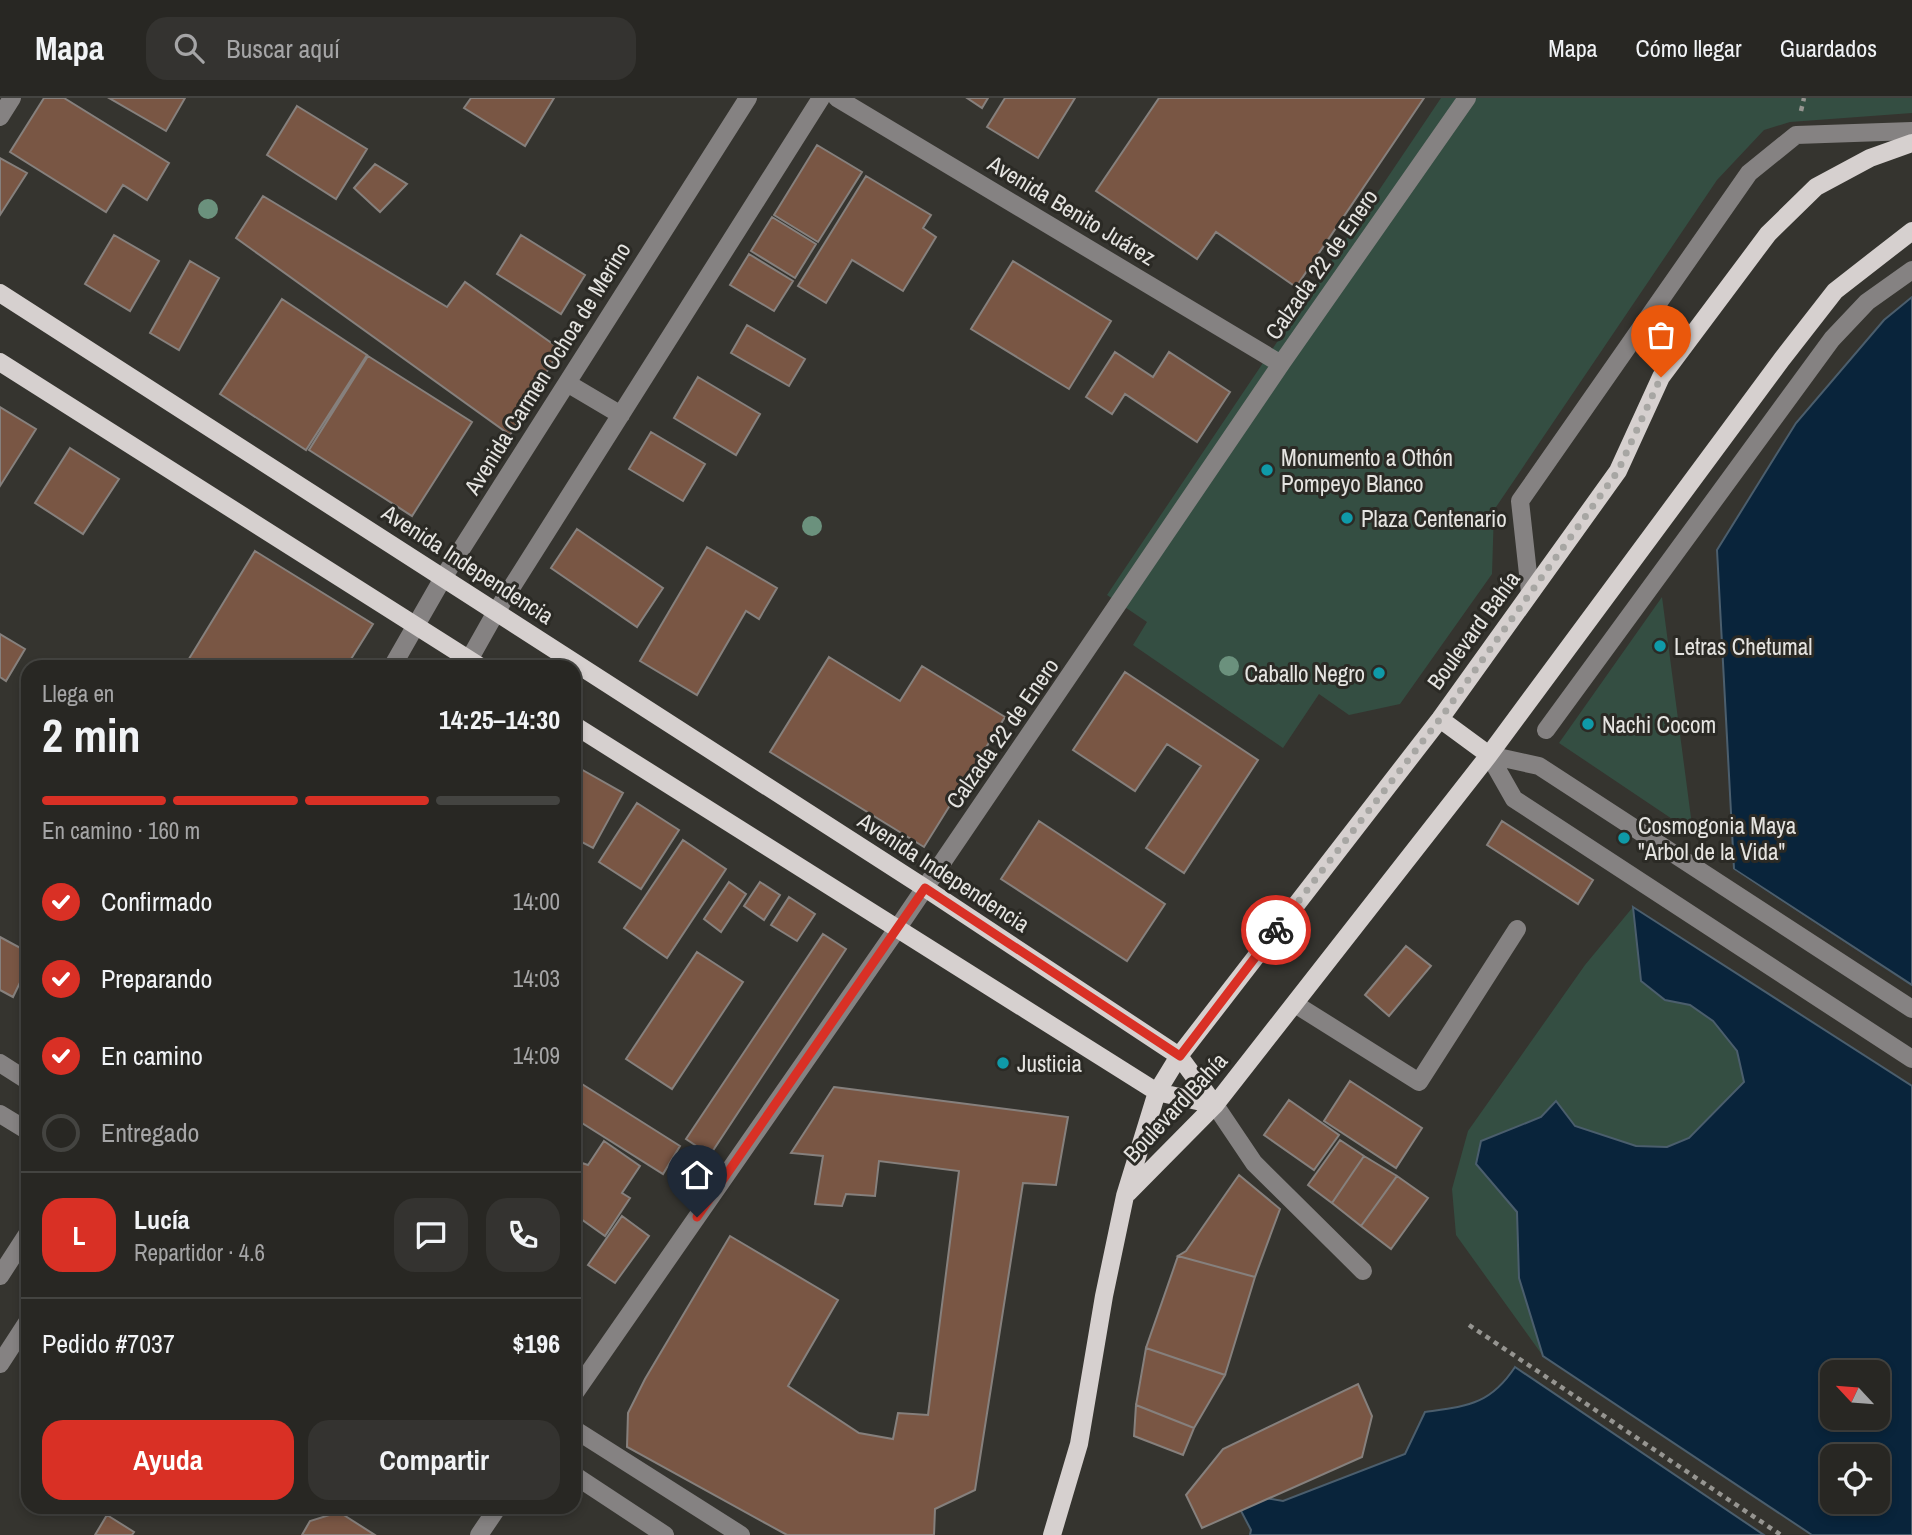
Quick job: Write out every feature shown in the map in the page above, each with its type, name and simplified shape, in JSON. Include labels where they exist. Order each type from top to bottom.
[{"type":"main road","name":"Boulevard Bahía","points":[[1052,1535],[1079,1444],[1104,1297],[1125,1196],[1157,1092],[1180,1056],[1440,719],[1618,471],[1661,377],[1768,234],[1816,187],[1870,159],[1912,143]]},
{"type":"main road","name":"Boulevard Bahía","points":[[1125,1196],[1215,1105],[1489,755],[1835,291],[1912,231]]},
{"type":"main road","name":"Avenida Independencia","points":[[0,293],[572,660]]},
{"type":"main road","points":[[0,362],[466,660]]},
{"type":"main road","name":"Avenida Independencia","points":[[581,666],[1180,1056],[1215,1105]]},
{"type":"main road","points":[[1440,719],[1489,755]]},
{"type":"main road","points":[[581,729],[1157,1092],[1215,1105]]},
{"type":"street","points":[[0,117],[12,98]]},
{"type":"street","name":"Avenida Carmen Ochoa de Merino","points":[[397,660],[418,627],[443,578],[748,98]]},
{"type":"street","points":[[474,660],[496,611],[821,98]]},
{"type":"street","name":"Avenida Benito Juárez","points":[[838,98],[1281,364]]},
{"type":"street","name":"Calzada 22 de Enero","points":[[581,1384],[1112,618],[1281,364],[1467,98]]},
{"type":"street","points":[[1530,592],[1520,501],[1749,173],[1796,135],[1912,131]]},
{"type":"street","points":[[1546,730],[1832,339],[1867,302],[1897,278],[1912,270]]},
{"type":"street","points":[[567,383],[621,415]]},
{"type":"street","points":[[1489,755],[1539,766],[1912,1009]]},
{"type":"street","points":[[1489,755],[1514,799],[1912,1059]]},
{"type":"street","points":[[1294,1004],[1419,1082],[1517,929]]},
{"type":"street","points":[[0,1063],[21,1076]]},
{"type":"street","points":[[1215,1105],[1254,1163],[1363,1271]]},
{"type":"street","points":[[0,1114],[21,1127]]},
{"type":"street","points":[[0,1276],[21,1244]]},
{"type":"street","points":[[0,1364],[21,1332]]},
{"type":"street","points":[[581,1433],[741,1535]]},
{"type":"street","points":[[581,1480],[665,1535]]},
{"type":"street","points":[[479,1535],[493,1514]]},
{"type":"path","points":[[1469,1325],[1781,1535]]},
{"type":"green space","points":[[1441,98],[1912,98],[1912,113],[1790,122],[1764,130],[1717,180],[1494,510],[1492,574],[1400,704],[1349,715],[1319,694],[1283,748],[1133,645],[1147,622],[1107,595]]},
{"type":"green space","points":[[1662,597],[1693,833],[1559,743]]},
{"type":"green space","points":[[1633,907],[1912,1086],[1912,1535],[1812,1535],[1543,1356],[1456,1235],[1452,1189],[1468,1131],[1585,965]]},
{"type":"water","points":[[1912,297],[1912,985],[1734,869],[1717,550],[1796,423],[1884,320]]},
{"type":"water","points":[[1633,907],[1912,1086],[1912,1535],[1812,1535],[1543,1356],[1519,1278],[1517,1212],[1476,1164],[1481,1141],[1541,1117],[1556,1101],[1575,1126],[1636,1146],[1667,1147],[1689,1138],[1744,1082],[1737,1051],[1713,1021],[1690,1005],[1665,1000],[1641,981]]},
{"type":"water","points":[[1515,1367],[1764,1535],[1250,1535],[1251,1530],[1240,1509],[1248,1495],[1283,1501],[1405,1454],[1425,1412],[1465,1405],[1487,1396],[1506,1380]]},
{"type":"pier","points":[[1730,867],[1912,988],[1912,989],[1732,872]]},
{"type":"building","points":[[44,98],[64,98],[169,163],[147,200],[123,185],[106,212],[10,152]]},
{"type":"building","points":[[109,98],[185,98],[166,131]]},
{"type":"building","points":[[471,98],[554,98],[525,146],[464,108]]},
{"type":"building","points":[[967,98],[988,98],[982,108]]},
{"type":"building","points":[[1005,98],[1075,98],[1038,158],[987,127]]},
{"type":"building","points":[[1159,98],[1424,98],[1296,287],[1216,232],[1197,259],[1096,191]]},
{"type":"building","points":[[297,106],[367,149],[336,199],[267,155]]},
{"type":"building","points":[[817,145],[862,172],[818,242],[774,215]]},
{"type":"building","points":[[0,158],[27,173],[0,215]]},
{"type":"building","points":[[375,164],[407,184],[380,212],[354,188]]},
{"type":"building","points":[[866,176],[931,215],[923,228],[936,237],[903,291],[852,260],[826,303],[798,286]]},
{"type":"building","points":[[263,196],[447,307],[465,282],[560,349],[510,435],[236,238]]},
{"type":"building","points":[[772,217],[816,244],[795,278],[751,251]]},
{"type":"building","points":[[114,235],[159,261],[130,311],[85,284]]},
{"type":"building","points":[[521,235],[585,275],[561,314],[497,274]]},
{"type":"building","points":[[749,254],[793,281],[774,311],[730,285]]},
{"type":"building","points":[[190,261],[219,278],[179,350],[150,333]]},
{"type":"building","points":[[1013,261],[1111,321],[1069,389],[971,329]]},
{"type":"building","points":[[282,299],[367,355],[306,450],[220,394]]},
{"type":"building","points":[[747,325],[805,359],[789,386],[731,353]]},
{"type":"building","points":[[1115,352],[1153,377],[1169,352],[1230,392],[1197,442],[1125,394],[1112,414],[1086,397]]},
{"type":"building","points":[[368,356],[472,422],[412,516],[309,450]]},
{"type":"building","points":[[698,377],[760,414],[736,455],[674,418]]},
{"type":"building","points":[[0,407],[36,429],[0,486]]},
{"type":"building","points":[[651,432],[705,464],[683,501],[629,469]]},
{"type":"building","points":[[70,448],[119,479],[83,534],[35,503]]},
{"type":"building","points":[[577,529],[663,588],[637,627],[551,568]]},
{"type":"building","points":[[707,547],[777,588],[759,619],[746,611],[697,695],[640,661]]},
{"type":"building","points":[[255,551],[373,624],[350,660],[188,660]]},
{"type":"building","points":[[0,634],[25,649],[6,681],[0,677]]},
{"type":"building","points":[[829,657],[900,701],[922,666],[1005,717],[924,847],[770,752]]},
{"type":"building","points":[[1125,672],[1258,760],[1184,873],[1146,848],[1201,766],[1167,744],[1135,791],[1073,750]]},
{"type":"building","points":[[581,769],[623,793],[593,848],[581,842]]},
{"type":"building","points":[[637,803],[679,830],[641,889],[599,862]]},
{"type":"building","points":[[1039,821],[1165,904],[1127,961],[1001,879]]},
{"type":"building","points":[[1502,821],[1593,880],[1578,904],[1487,845]]},
{"type":"building","points":[[683,840],[726,869],[667,958],[624,928]]},
{"type":"building","points":[[729,882],[746,894],[721,932],[704,919]]},
{"type":"building","points":[[760,882],[780,895],[764,920],[744,906]]},
{"type":"building","points":[[789,897],[815,914],[797,941],[771,925]]},
{"type":"building","points":[[823,934],[846,949],[710,1155],[686,1139]]},
{"type":"building","points":[[0,937],[21,948],[21,980],[13,997],[0,990]]},
{"type":"building","points":[[1406,946],[1431,966],[1389,1016],[1365,995]]},
{"type":"building","points":[[697,952],[743,982],[672,1089],[626,1059]]},
{"type":"building","points":[[1350,1081],[1422,1128],[1396,1168],[1324,1121]]},
{"type":"building","points":[[581,1083],[680,1146],[663,1174],[581,1122]]},
{"type":"building","points":[[834,1087],[1068,1117],[1056,1185],[1023,1183],[975,1490],[935,1509],[934,1535],[787,1535],[627,1447],[628,1413],[645,1379],[730,1236],[838,1300],[788,1386],[859,1433],[893,1439],[898,1413],[928,1415],[959,1171],[879,1161],[875,1196],[846,1194],[842,1206],[815,1204],[823,1156],[791,1153]]},
{"type":"building","points":[[1289,1100],[1339,1135],[1314,1170],[1264,1135]]},
{"type":"building","points":[[1340,1140],[1364,1156],[1332,1203],[1308,1185]]},
{"type":"building","points":[[604,1141],[640,1166],[622,1193],[630,1198],[605,1236],[581,1219],[581,1164],[588,1165]]},
{"type":"building","points":[[1364,1156],[1397,1176],[1361,1226],[1332,1203]]},
{"type":"building","points":[[1239,1175],[1280,1209],[1255,1277],[1178,1256],[1186,1251]]},
{"type":"building","points":[[1397,1176],[1428,1198],[1391,1249],[1361,1226]]},
{"type":"building","points":[[622,1216],[649,1236],[615,1283],[588,1265]]},
{"type":"building","points":[[1178,1256],[1255,1277],[1225,1375],[1146,1348]]},
{"type":"building","points":[[1146,1348],[1225,1375],[1194,1428],[1136,1405]]},
{"type":"building","points":[[1358,1384],[1372,1416],[1362,1457],[1202,1528],[1186,1495],[1223,1449]]},
{"type":"building","points":[[1136,1405],[1194,1428],[1183,1455],[1134,1436]]},
{"type":"building","points":[[342,1514],[375,1535],[302,1535],[310,1521]]},
{"type":"building","points":[[107,1515],[134,1532],[132,1535],[95,1535]]},
{"type":"way so far","points":[[1276,930],[1440,719],[1618,471],[1661,377]]},
{"type":"place","name":"Monumento a Othón Pompeyo Blanco","points":[[1267,470]]},
{"type":"place","name":"Plaza Centenario","points":[[1347,518]]},
{"type":"place","name":"Letras Chetumal","points":[[1660,646]]},
{"type":"place","name":"Caballo Negro","points":[[1379,673]]},
{"type":"place","name":"Nachi Cocom","points":[[1588,724]]},
{"type":"place","name":"Cosmogonia Maya \"Arbol de la Vida\"","points":[[1624,838]]},
{"type":"place","name":"Justicia","points":[[1003,1063]]},
{"type":"route","points":[[697,1217],[925,888],[1180,1056],[1276,930]]}]
